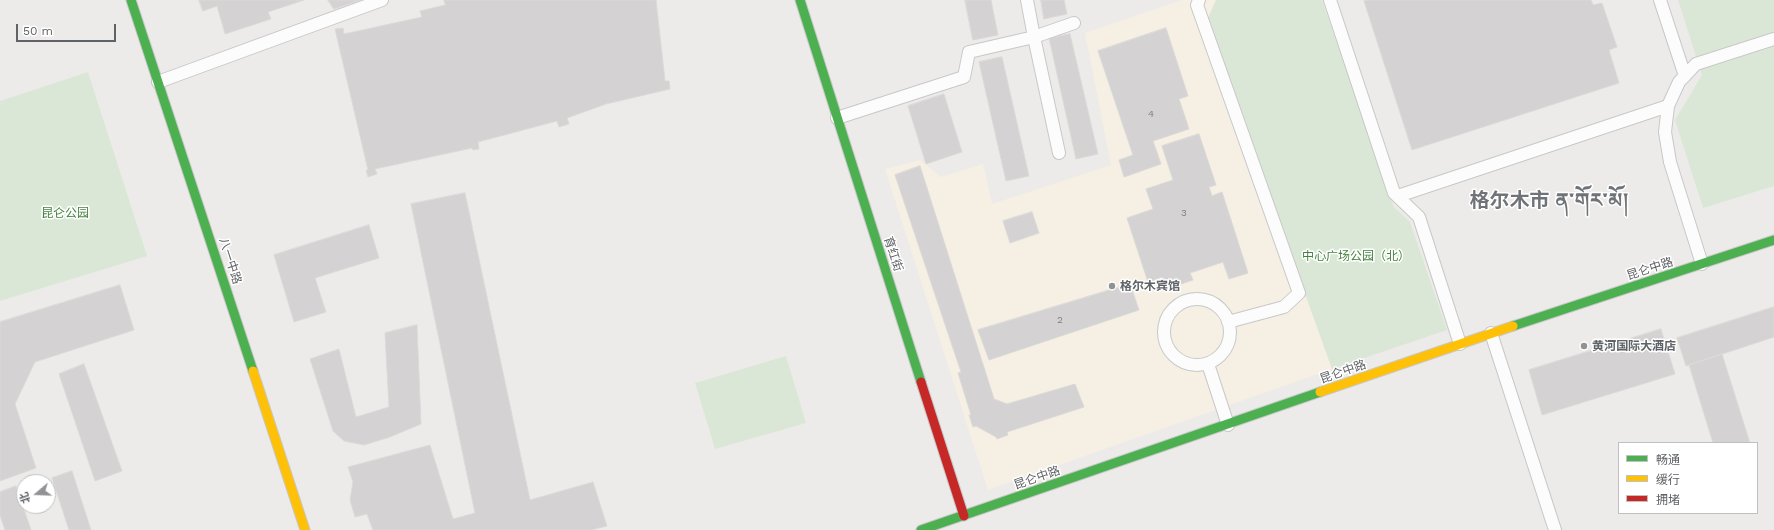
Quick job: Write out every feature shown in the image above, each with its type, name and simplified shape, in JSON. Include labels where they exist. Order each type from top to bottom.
[{"type":"main road","name":"八一中路","points":[[131,0],[306,530]]},
{"type":"main road","name":"育红街","points":[[800,0],[964,516]]},
{"type":"main road","name":"昆仑中路","points":[[921,530],[1491,333],[1774,240]]},
{"type":"street","points":[[158,82],[382,0]]},
{"type":"street","points":[[1027,0],[1059,153]]},
{"type":"street","points":[[1199,0],[1197,5],[1299,293],[1284,307],[1228,322]]},
{"type":"street","points":[[1330,0],[1394,193],[1419,217],[1460,344]]},
{"type":"street","points":[[1660,0],[1685,76]]},
{"type":"street","points":[[837,118],[964,77],[969,52],[1034,38],[1074,23]]},
{"type":"street","points":[[1702,264],[1670,162],[1665,132],[1668,106],[1679,82],[1696,64],[1774,39]]},
{"type":"street","points":[[1398,196],[1668,106]]},
{"type":"street","points":[[1192,300],[1204,300],[1214,304],[1223,312],[1228,322],[1230,332],[1229,342],[1224,352],[1217,359],[1208,364],[1197,366],[1187,364],[1170,352],[1166,343],[1166,320],[1172,310],[1181,303],[1192,300]]},
{"type":"street","points":[[1491,333],[1555,530]]},
{"type":"street","points":[[1208,364],[1228,425]]},
{"type":"shaded area","name":"格尔木宾馆","points":[[1182,0],[1216,0],[1207,20],[1332,369],[988,490],[885,169],[920,160],[941,177],[983,164],[992,204],[1111,165],[1085,33]]},
{"type":"green space","name":"中心广场公园（北）","points":[[1216,0],[1322,0],[1394,207],[1410,222],[1447,330],[1332,369],[1207,20]]},
{"type":"green space","points":[[1678,0],[1774,0],[1774,186],[1703,208],[1675,120],[1702,75]]},
{"type":"green space","name":"昆仑公园","points":[[88,72],[147,256],[0,301],[0,101]]},
{"type":"green space","points":[[786,356],[806,423],[715,449],[695,383]]},
{"type":"building","points":[[199,0],[304,0],[268,12],[271,19],[225,34],[217,6],[203,11]]},
{"type":"building","points":[[328,0],[360,0],[334,9]]},
{"type":"building","points":[[444,0],[656,0],[665,81],[669,81],[670,89],[606,104],[567,118],[569,124],[559,127],[557,121],[478,142],[479,149],[473,150],[472,148],[375,169],[377,174],[368,177],[366,170],[368,170],[335,29],[343,28],[344,34],[422,17],[420,11],[445,5]]},
{"type":"building","points":[[965,0],[991,0],[998,35],[973,40]]},
{"type":"building","points":[[1041,0],[1064,0],[1067,14],[1044,19]]},
{"type":"building","points":[[1591,0],[1593,5],[1602,3],[1617,47],[1609,50],[1619,83],[1412,150],[1364,1]]},
{"type":"building","points":[[1166,28],[1188,96],[1179,99],[1189,129],[1153,141],[1161,164],[1124,177],[1119,160],[1133,155],[1098,51]]},
{"type":"building","points":[[1070,34],[1098,154],[1076,159],[1049,38]]},
{"type":"building","points":[[1002,57],[1029,176],[1006,181],[979,62]]},
{"type":"building","points":[[944,94],[962,152],[926,164],[908,106]]},
{"type":"building","points":[[1199,134],[1216,185],[1209,187],[1212,196],[1222,192],[1248,273],[1229,279],[1223,262],[1190,273],[1193,280],[1166,289],[1162,277],[1148,282],[1127,218],[1153,209],[1146,189],[1173,180],[1162,146]]},
{"type":"building","points":[[920,166],[994,399],[1007,404],[1075,384],[1084,407],[1007,432],[1008,435],[997,439],[976,426],[973,427],[969,415],[971,415],[958,373],[961,372],[895,175]]},
{"type":"building","points":[[465,193],[530,500],[593,482],[607,526],[591,530],[373,530],[367,514],[355,517],[350,500],[353,482],[348,467],[430,445],[453,519],[475,513],[411,204]]},
{"type":"building","points":[[1032,212],[1039,233],[1010,243],[1003,221]]},
{"type":"building","points":[[369,225],[379,258],[315,278],[326,312],[294,322],[274,255]]},
{"type":"building","points":[[1130,284],[1139,310],[989,360],[978,330]]},
{"type":"building","points":[[120,285],[134,330],[35,362],[15,404],[36,468],[0,481],[0,322]]},
{"type":"building","points":[[1774,307],[1774,337],[1686,366],[1677,338]]},
{"type":"building","points":[[417,325],[421,424],[390,437],[364,445],[344,441],[333,431],[310,359],[339,349],[356,417],[389,407],[385,333]]},
{"type":"building","points":[[1661,329],[1675,374],[1542,415],[1529,370]]},
{"type":"building","points":[[1722,354],[1750,442],[1713,442],[1689,365]]},
{"type":"building","points":[[84,364],[122,471],[95,481],[59,374]]},
{"type":"building","points":[[72,471],[91,530],[69,530],[56,490],[56,477]]},
{"type":"building","points":[[16,486],[16,514],[26,514],[31,530],[5,530],[0,515],[0,492]]},
{"type":"traffic: fast","points":[[131,0],[253,371]]},
{"type":"traffic: fast","points":[[800,0],[921,382]]},
{"type":"traffic: fast","points":[[1513,326],[1774,240]]},
{"type":"traffic: fast","points":[[921,530],[1320,392]]},
{"type":"traffic: slow","points":[[1320,392],[1513,326]]},
{"type":"traffic: slow","points":[[253,371],[305,530]]},
{"type":"traffic: jam","points":[[921,382],[964,516]]},
{"type":"place","name":"格尔木宾馆","points":[[1112,286]]},
{"type":"place","name":"黄河国际大酒店","points":[[1584,346]]},
{"type":"district","name":"格尔木市 ན་གོར་མོ།","points":[[1549,201]]}]
